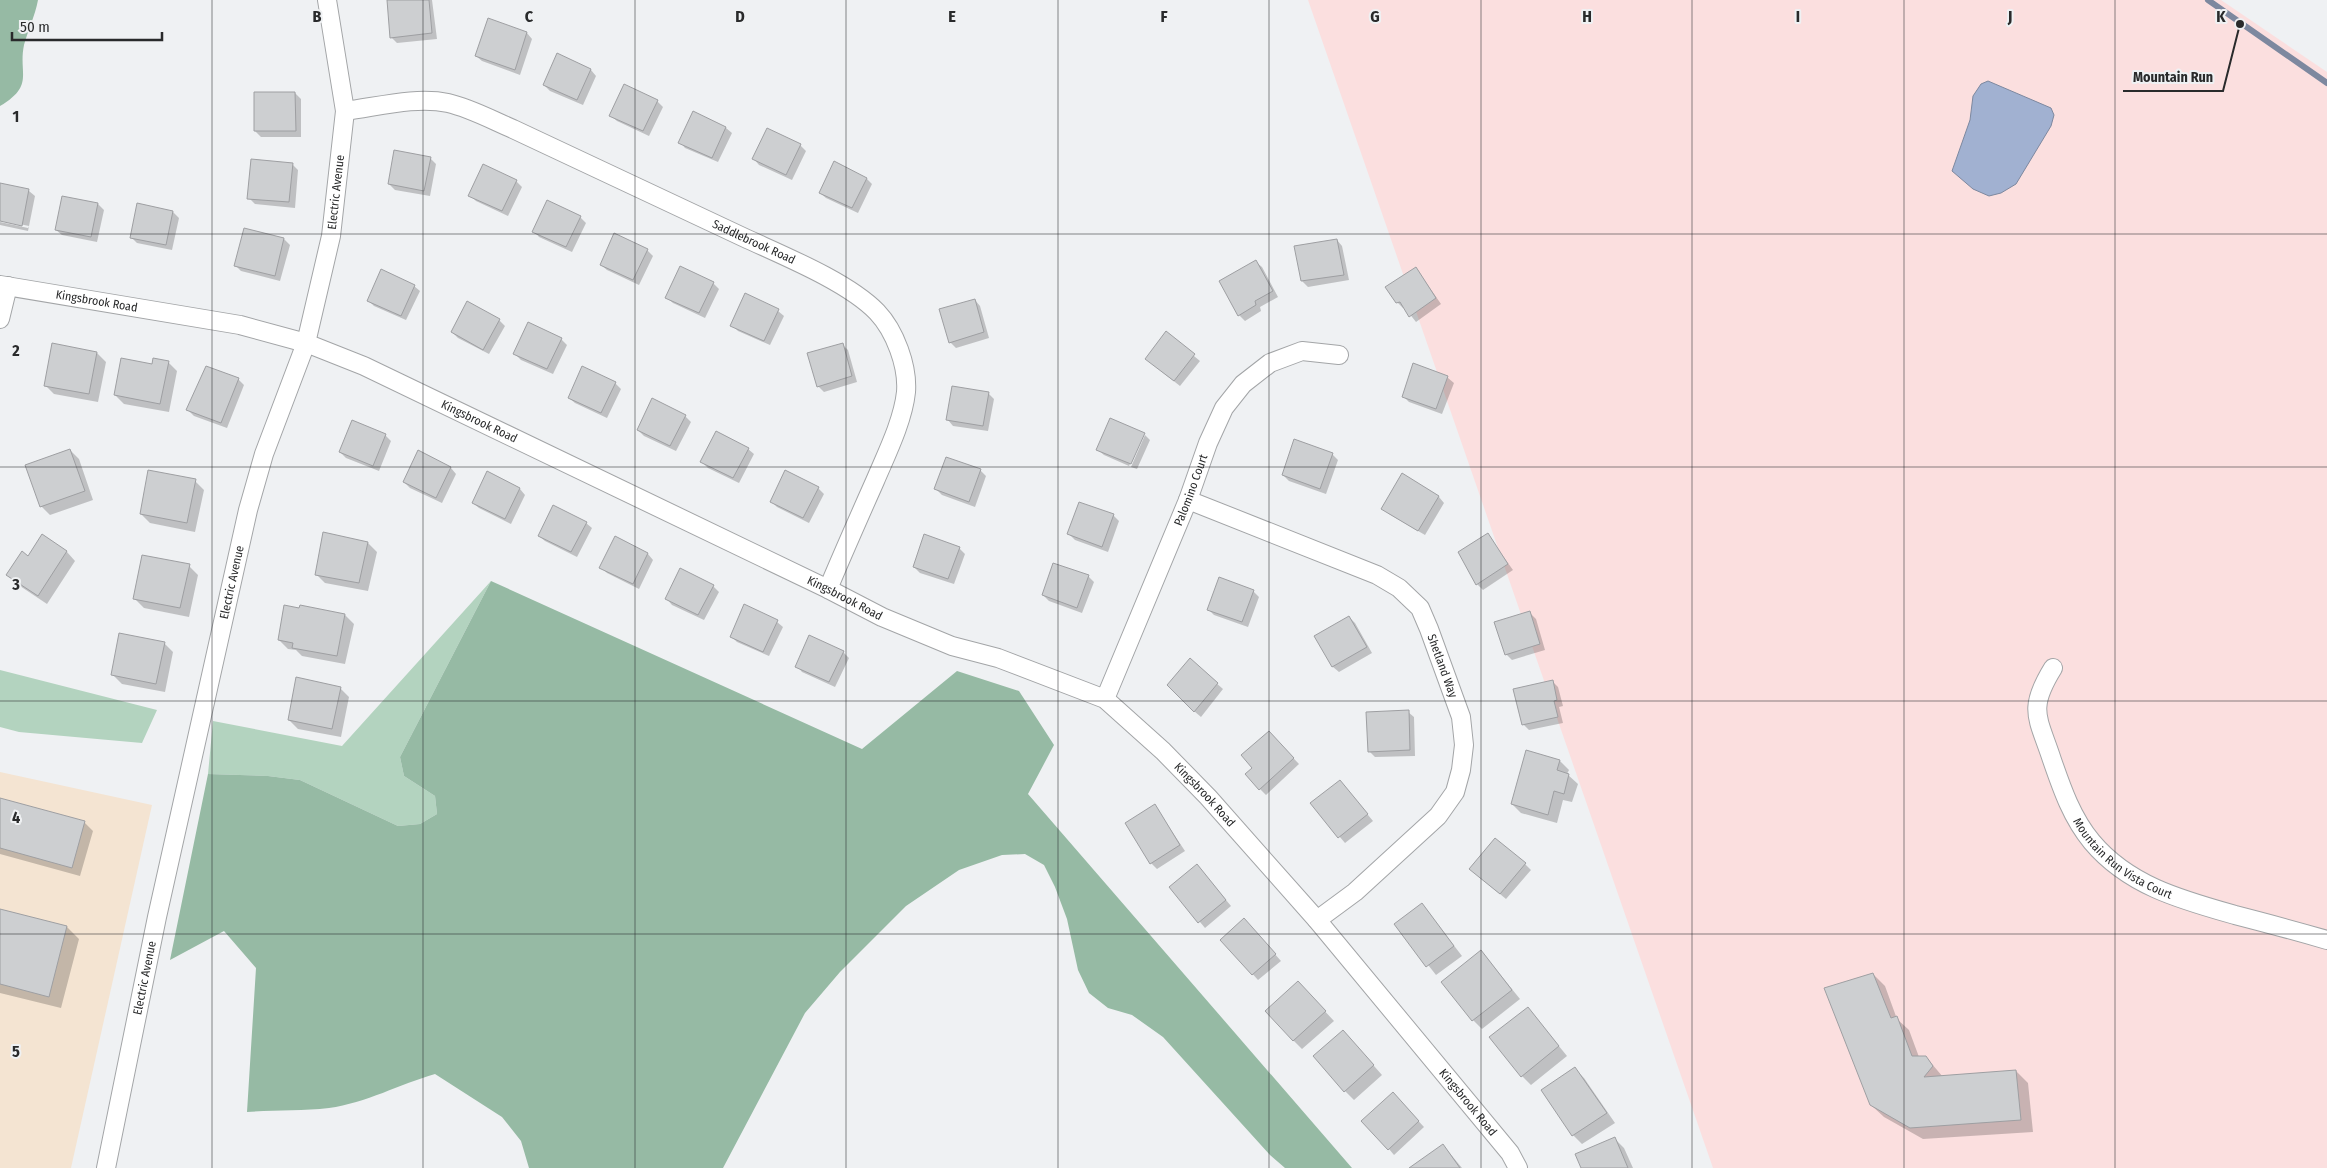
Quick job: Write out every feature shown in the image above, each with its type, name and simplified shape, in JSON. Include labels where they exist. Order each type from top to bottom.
[{"type":"street","name":"Electric Avenue","points":[[106,1168],[157,917],[248,510],[264,454],[306,343],[331,236],[345,111],[338,58],[327,0]]},
{"type":"street","name":"Saddlebrook Road","points":[[345,111],[401,103],[434,102],[463,108],[513,128],[810,269],[864,300],[878,313],[889,328],[896,344],[906,393],[884,462],[828,589]]},
{"type":"street","name":"Kingsbrook Road","points":[[4,286],[240,325],[306,343],[364,366],[828,589],[882,617],[952,646],[998,658],[1105,699],[1163,751],[1208,797],[1317,920],[1510,1153],[1518,1168]]},
{"type":"street","points":[[0,319],[4,286]]},
{"type":"street","name":"Palomino Court","points":[[1105,699],[1188,500],[1208,443],[1224,408],[1243,384],[1270,362],[1302,351],[1339,355]]},
{"type":"street","name":"Shetland Way","points":[[1188,500],[1377,574],[1399,588],[1420,608],[1461,717],[1464,745],[1461,770],[1455,792],[1438,816],[1355,892],[1317,920]]},
{"type":"street","name":"Mountain Run Vista Court","points":[[2053,668],[2041,690],[2036,712],[2063,792],[2081,826],[2103,853],[2139,881],[2172,896],[2327,940]]},
{"type":"shaded area","points":[[1308,0],[2221,0],[2327,72],[2327,1168],[1713,1168]]},
{"type":"shaded area","points":[[0,772],[152,805],[71,1168],[0,1168]]},
{"type":"green space","points":[[0,0],[38,0],[24,45],[21,85],[18,92],[11,99],[0,106]]},
{"type":"green space","points":[[491,581],[400,757],[404,776],[435,796],[437,814],[420,824],[398,826],[300,780],[268,776],[208,774],[213,721],[342,746]]},
{"type":"green space","points":[[491,581],[862,749],[957,671],[1019,691],[1054,745],[1028,794],[1352,1168],[1285,1168],[1270,1155],[1163,1037],[1132,1015],[1108,1008],[1089,993],[1078,970],[1067,919],[1055,887],[1044,865],[1025,854],[1002,855],[959,870],[906,906],[840,972],[805,1013],[723,1168],[529,1168],[521,1141],[502,1117],[435,1074],[343,1106],[247,1112],[256,968],[224,931],[170,960],[208,774],[268,776],[300,780],[398,826],[420,824],[437,814],[435,796],[404,776],[400,757]]},
{"type":"green space","points":[[0,670],[157,710],[142,743],[19,732],[0,727]]},
{"type":"water","points":[[1988,81],[2051,108],[2054,115],[2051,126],[2016,184],[2001,193],[1989,196],[1973,189],[1952,171],[1970,120],[1973,96],[1981,84]]},
{"type":"building","points":[[387,0],[429,0],[432,33],[390,38]]},
{"type":"building","points":[[488,18],[527,32],[515,70],[475,56]]},
{"type":"building","points":[[557,53],[591,69],[577,100],[543,85]]},
{"type":"building","points":[[624,84],[658,100],[643,131],[609,116]]},
{"type":"building","points":[[254,92],[295,92],[296,131],[254,131]]},
{"type":"building","points":[[693,111],[726,127],[712,158],[678,143]]},
{"type":"building","points":[[767,128],[801,144],[786,175],[752,159]]},
{"type":"building","points":[[394,150],[431,157],[424,191],[388,184]]},
{"type":"building","points":[[251,159],[293,163],[289,202],[247,199]]},
{"type":"building","points":[[834,161],[867,178],[852,208],[819,193]]},
{"type":"building","points":[[483,164],[517,180],[502,211],[468,196]]},
{"type":"building","points":[[0,183],[29,189],[22,226],[0,221]]},
{"type":"building","points":[[62,196],[98,203],[91,237],[55,230]]},
{"type":"building","points":[[547,200],[581,216],[566,247],[532,232]]},
{"type":"building","points":[[137,203],[173,211],[166,245],[130,238]]},
{"type":"building","points":[[244,228],[284,238],[275,276],[234,266]]},
{"type":"building","points":[[614,233],[648,249],[633,280],[600,265]]},
{"type":"building","points":[[1337,239],[1344,275],[1301,281],[1294,246]]},
{"type":"building","points":[[1256,260],[1273,291],[1255,301],[1256,305],[1238,316],[1219,281]]},
{"type":"building","points":[[680,266],[714,282],[699,313],[665,298]]},
{"type":"building","points":[[1416,267],[1436,298],[1409,317],[1400,302],[1396,303],[1385,287]]},
{"type":"building","points":[[381,269],[415,285],[401,316],[367,301]]},
{"type":"building","points":[[745,293],[779,309],[764,341],[730,326]]},
{"type":"building","points":[[975,299],[984,332],[949,343],[939,309]]},
{"type":"building","points":[[467,301],[500,319],[483,350],[451,332]]},
{"type":"building","points":[[528,322],[562,338],[547,369],[513,354]]},
{"type":"building","points":[[1166,331],[1195,354],[1174,381],[1145,359]]},
{"type":"building","points":[[52,343],[97,352],[89,394],[44,386]]},
{"type":"building","points":[[843,343],[852,376],[817,387],[807,353]]},
{"type":"building","points":[[121,358],[152,364],[153,358],[169,361],[160,404],[114,395]]},
{"type":"building","points":[[1413,363],[1448,376],[1436,409],[1402,397]]},
{"type":"building","points":[[206,366],[239,378],[221,423],[186,410]]},
{"type":"building","points":[[582,366],[616,382],[601,413],[568,398]]},
{"type":"building","points":[[952,386],[989,392],[983,426],[946,420]]},
{"type":"building","points":[[652,398],[686,415],[670,446],[637,430]]},
{"type":"building","points":[[1110,418],[1145,433],[1131,464],[1096,450]]},
{"type":"building","points":[[352,420],[386,434],[373,466],[339,452]]},
{"type":"building","points":[[716,431],[749,448],[733,478],[700,462]]},
{"type":"building","points":[[1294,439],[1333,453],[1320,489],[1282,475]]},
{"type":"building","points":[[70,449],[85,491],[40,507],[25,465]]},
{"type":"building","points":[[418,450],[451,467],[436,498],[403,482]]},
{"type":"building","points":[[946,457],[981,469],[969,502],[934,489]]},
{"type":"building","points":[[148,470],[196,479],[187,523],[140,514]]},
{"type":"building","points":[[785,470],[819,487],[803,518],[770,502]]},
{"type":"building","points":[[487,471],[520,488],[505,519],[472,503]]},
{"type":"building","points":[[1402,473],[1439,496],[1418,531],[1381,509]]},
{"type":"building","points":[[1079,502],[1114,514],[1102,547],[1067,534]]},
{"type":"building","points":[[553,505],[587,522],[571,552],[538,536]]},
{"type":"building","points":[[323,532],[368,542],[359,583],[315,575]]},
{"type":"building","points":[[1488,533],[1508,564],[1476,585],[1458,552]]},
{"type":"building","points":[[42,534],[67,551],[38,596],[6,575],[22,551],[28,556]]},
{"type":"building","points":[[924,534],[960,547],[948,579],[913,567]]},
{"type":"building","points":[[615,536],[648,553],[633,584],[599,568]]},
{"type":"building","points":[[142,555],[190,564],[180,608],[133,599]]},
{"type":"building","points":[[1053,563],[1089,575],[1077,608],[1042,595]]},
{"type":"building","points":[[680,568],[714,585],[698,615],[665,599]]},
{"type":"building","points":[[1219,577],[1254,590],[1242,622],[1207,610]]},
{"type":"building","points":[[744,604],[778,620],[763,652],[730,637]]},
{"type":"building","points":[[284,605],[299,608],[300,605],[345,614],[337,656],[292,648],[293,643],[278,640]]},
{"type":"building","points":[[1530,611],[1540,644],[1505,655],[1494,622]]},
{"type":"building","points":[[1349,616],[1367,647],[1332,667],[1314,636]]},
{"type":"building","points":[[119,633],[165,642],[156,684],[111,675]]},
{"type":"building","points":[[809,635],[844,651],[829,682],[795,667]]},
{"type":"building","points":[[1190,658],[1218,683],[1194,712],[1167,685]]},
{"type":"building","points":[[296,677],[341,687],[332,729],[288,720]]},
{"type":"building","points":[[1553,680],[1557,700],[1554,701],[1558,717],[1522,725],[1513,689]]},
{"type":"building","points":[[1409,710],[1410,750],[1368,752],[1366,712]]},
{"type":"building","points":[[1269,731],[1294,758],[1259,790],[1245,774],[1252,768],[1241,755]]},
{"type":"building","points":[[1526,750],[1560,760],[1557,770],[1569,774],[1564,794],[1554,791],[1548,815],[1511,804]]},
{"type":"building","points":[[1340,780],[1368,814],[1338,838],[1310,803]]},
{"type":"building","points":[[0,798],[85,821],[72,868],[0,848]]},
{"type":"building","points":[[1155,804],[1180,845],[1150,864],[1125,823]]},
{"type":"building","points":[[1495,838],[1526,863],[1500,894],[1469,869]]},
{"type":"building","points":[[1197,864],[1226,900],[1198,923],[1169,887]]},
{"type":"building","points":[[1422,903],[1454,946],[1426,967],[1394,924]]},
{"type":"building","points":[[0,909],[67,926],[49,997],[0,984]]},
{"type":"building","points":[[1244,918],[1276,954],[1252,975],[1220,940]]},
{"type":"building","points":[[1481,950],[1512,990],[1472,1021],[1441,982]]},
{"type":"building","points":[[1873,973],[1891,1018],[1897,1016],[1912,1056],[1926,1056],[1933,1066],[1924,1077],[2016,1070],[2021,1120],[1910,1128],[1870,1105],[1824,988]]},
{"type":"building","points":[[1298,981],[1326,1011],[1293,1041],[1265,1011]]},
{"type":"building","points":[[1528,1007],[1559,1046],[1521,1077],[1489,1037]]},
{"type":"building","points":[[1343,1030],[1374,1065],[1344,1092],[1313,1056]]},
{"type":"building","points":[[1575,1067],[1607,1113],[1572,1136],[1541,1090]]},
{"type":"building","points":[[1393,1092],[1419,1121],[1388,1150],[1361,1121]]},
{"type":"building","points":[[1615,1137],[1628,1168],[1581,1168],[1575,1154]]},
{"type":"building","points":[[1443,1144],[1460,1168],[1409,1168]]},
{"type":"waterway","points":[[2208,0],[2327,83]]},
{"type":"place","name":"Mountain Run","points":[[2240,24]]}]
